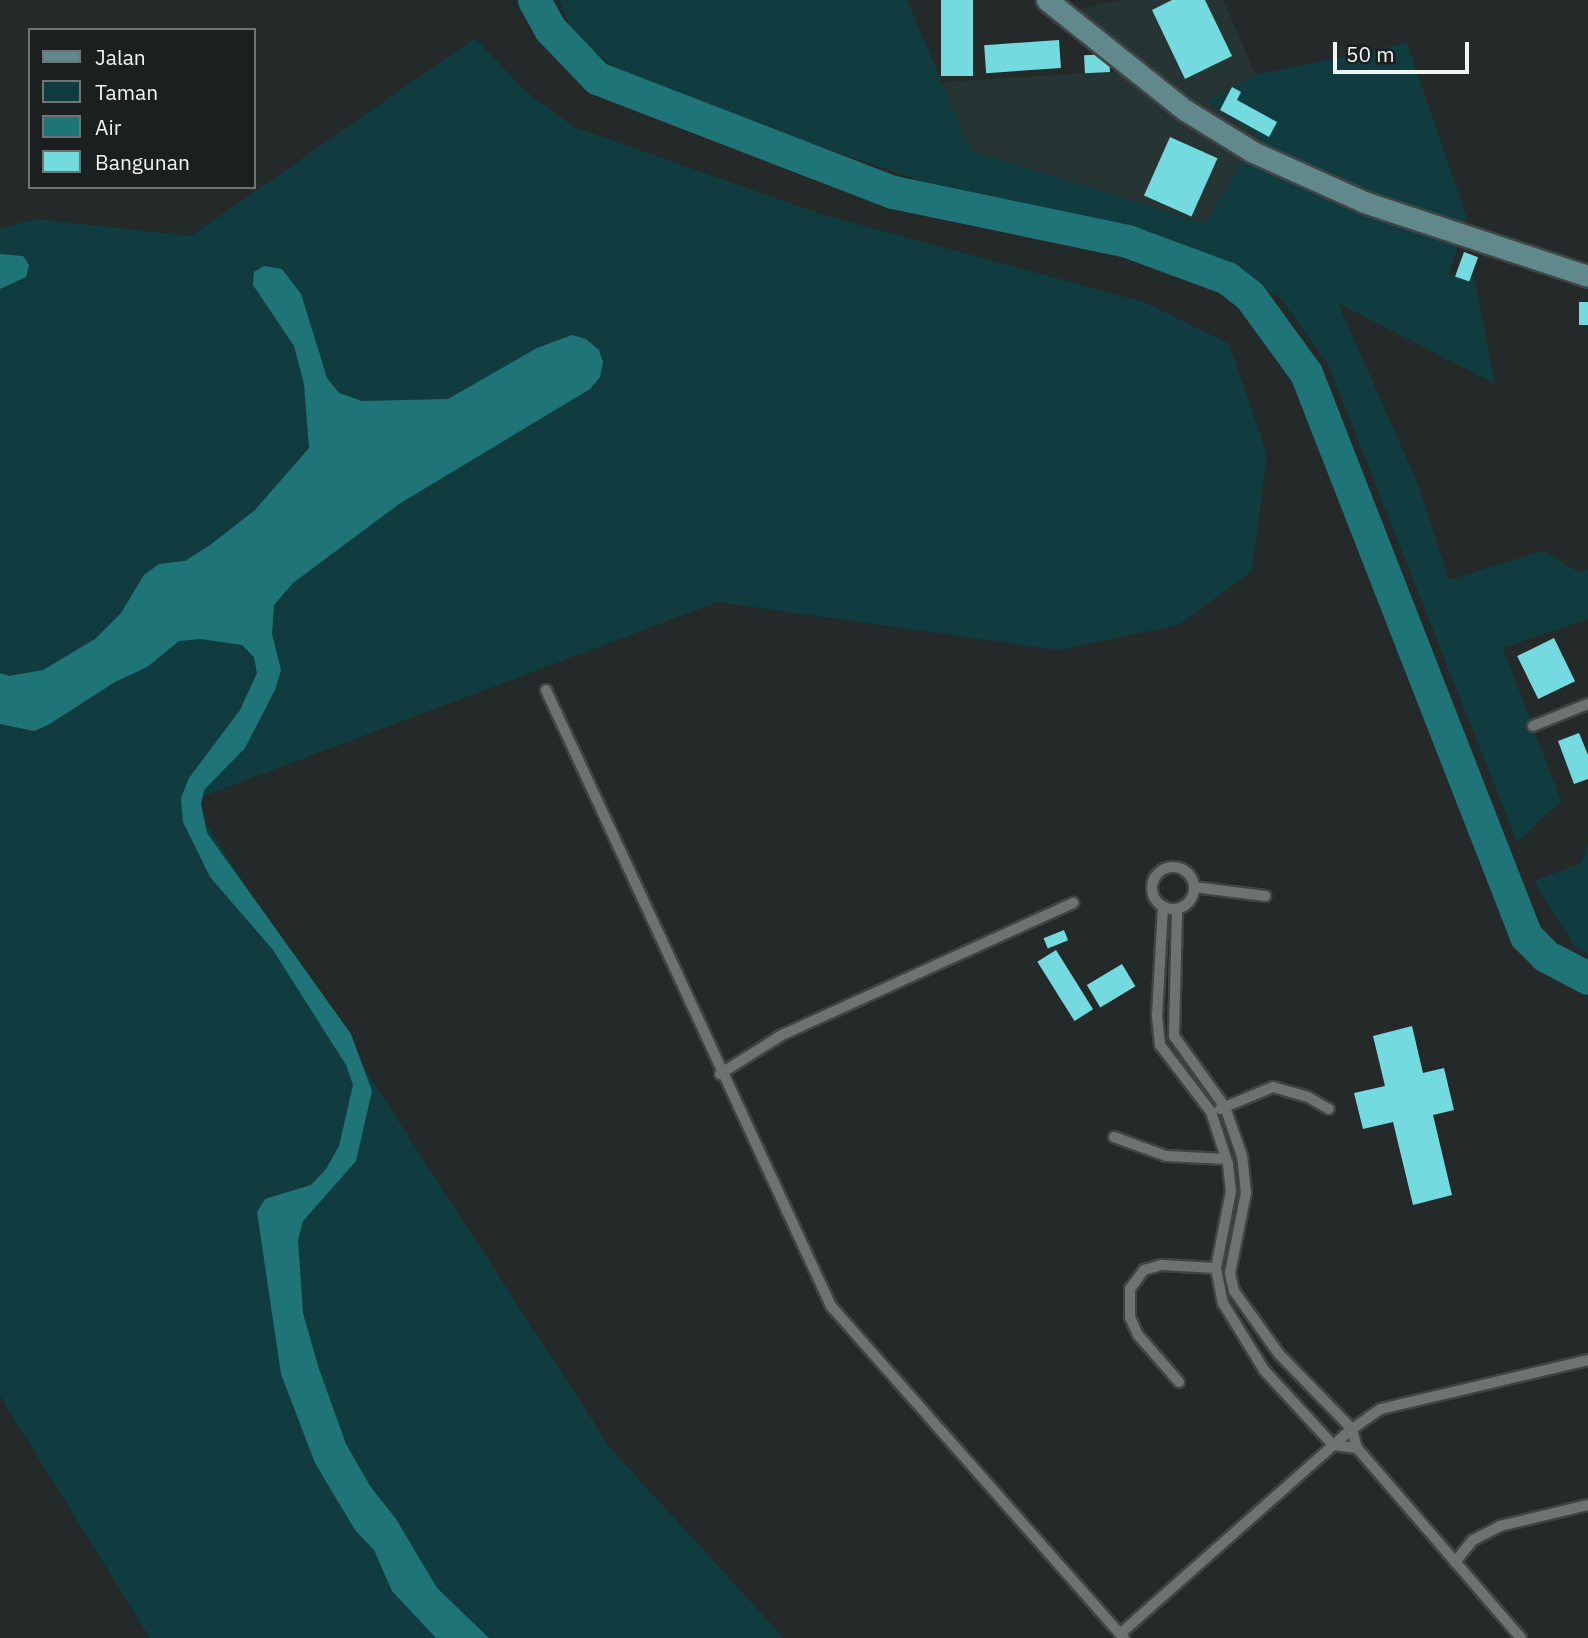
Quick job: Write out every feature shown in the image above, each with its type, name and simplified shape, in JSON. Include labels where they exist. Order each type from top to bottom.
[{"type":"street","points":[[1047,0],[1185,110],[1252,152],[1364,202],[1588,276]]},
{"type":"lane","points":[[546,690],[720,1074],[831,1306],[1122,1636],[1333,1445],[1381,1409],[1588,1360]]},
{"type":"lane","points":[[1533,726],[1588,704]]},
{"type":"lane","points":[[1265,896],[1195,887],[1183,869],[1162,869],[1152,888],[1163,906],[1157,1016],[1160,1045],[1211,1112],[1226,1159],[1231,1191],[1216,1268],[1230,1319],[1264,1370],[1333,1445],[1357,1448]]},
{"type":"lane","points":[[1163,906],[1177,908],[1190,901],[1195,887]]},
{"type":"lane","points":[[720,1074],[782,1035],[1073,903]]},
{"type":"lane","points":[[1177,908],[1174,1037],[1225,1107],[1242,1156],[1246,1194],[1230,1273],[1234,1291],[1279,1354],[1352,1429],[1357,1448],[1521,1638]]},
{"type":"lane","points":[[1211,1112],[1273,1087],[1308,1097],[1329,1109]]},
{"type":"lane","points":[[1114,1137],[1166,1156],[1226,1159]]},
{"type":"lane","points":[[1179,1382],[1138,1335],[1130,1317],[1130,1289],[1144,1270],[1161,1265],[1216,1268]]},
{"type":"lane","points":[[1264,1370],[1279,1354]]},
{"type":"lane","points":[[1455,1562],[1473,1540],[1500,1525],[1588,1505]]},
{"type":"shaded area","points":[[1119,0],[1223,0],[1256,75],[1208,101],[1259,135],[1206,223],[971,151],[942,82],[1120,71],[1080,9]]},
{"type":"green space","points":[[559,0],[907,0],[971,151],[1205,223],[1258,135],[1207,101],[1256,75],[1407,43],[1467,218],[1448,275],[1474,277],[1495,384],[1338,303],[1418,484],[1449,580],[1542,551],[1581,573],[1588,569],[1588,619],[1503,648],[1561,801],[1517,842],[1328,364],[1282,300],[1225,262],[1124,225],[947,190],[636,83],[575,37]]},
{"type":"green space","points":[[475,38],[525,91],[574,127],[824,215],[1144,302],[1229,344],[1267,454],[1252,571],[1179,625],[1059,650],[718,602],[191,801],[611,1449],[784,1638],[150,1638],[0,1396],[0,228],[37,219],[191,236]]},
{"type":"green space","points":[[1588,843],[1588,953],[1575,947],[1534,881],[1581,863]]},
{"type":"water","points":[[0,254],[23,256],[29,265],[26,277],[0,289]]},
{"type":"water","points":[[264,266],[282,269],[301,294],[327,378],[339,393],[362,401],[448,399],[537,348],[572,335],[586,339],[599,350],[603,362],[600,377],[590,389],[399,504],[293,583],[274,605],[272,634],[281,670],[275,690],[245,748],[204,790],[201,804],[207,833],[351,1034],[372,1091],[356,1161],[303,1221],[298,1240],[303,1313],[319,1369],[346,1444],[370,1486],[396,1519],[437,1588],[489,1638],[436,1638],[392,1591],[374,1550],[355,1530],[315,1463],[281,1374],[257,1212],[265,1199],[311,1185],[326,1169],[339,1146],[353,1085],[346,1065],[273,950],[210,877],[183,822],[181,798],[189,778],[240,710],[257,673],[254,657],[242,645],[201,639],[179,641],[147,667],[115,682],[48,725],[34,731],[0,724],[0,673],[9,676],[43,670],[95,639],[121,613],[144,575],[159,564],[185,561],[210,545],[255,510],[309,448],[304,384],[294,346],[253,285],[254,272]]},
{"type":"building","points":[[941,0],[973,0],[973,76],[941,76]]},
{"type":"building","points":[[1172,0],[1205,0],[1232,56],[1185,79],[1152,10]]},
{"type":"building","points":[[1059,40],[1061,68],[986,73],[984,45]]},
{"type":"building","points":[[1109,54],[1110,72],[1085,73],[1084,55]]},
{"type":"building","points":[[1232,87],[1241,92],[1237,100],[1277,122],[1269,137],[1220,110]]},
{"type":"building","points":[[1170,137],[1218,158],[1191,217],[1144,195]]},
{"type":"building","points":[[1464,252],[1478,257],[1469,282],[1455,276]]},
{"type":"building","points":[[1579,302],[1588,302],[1588,325],[1579,325]]},
{"type":"building","points":[[1554,638],[1575,681],[1538,699],[1517,656]]},
{"type":"building","points":[[1579,733],[1588,755],[1588,779],[1574,784],[1558,741]]},
{"type":"building","points":[[1064,930],[1068,940],[1048,948],[1044,938]]},
{"type":"building","points":[[1056,950],[1093,1009],[1074,1021],[1037,962]]},
{"type":"building","points":[[1122,964],[1135,986],[1100,1007],[1087,985]]},
{"type":"building","points":[[1412,1026],[1423,1073],[1444,1068],[1454,1110],[1433,1115],[1452,1195],[1413,1205],[1393,1122],[1363,1129],[1354,1093],[1385,1086],[1373,1036]]},
{"type":"waterway","points":[[534,0],[550,29],[597,78],[893,192],[1127,241],[1227,278],[1250,296],[1306,373],[1526,936],[1546,956],[1588,978]]}]
